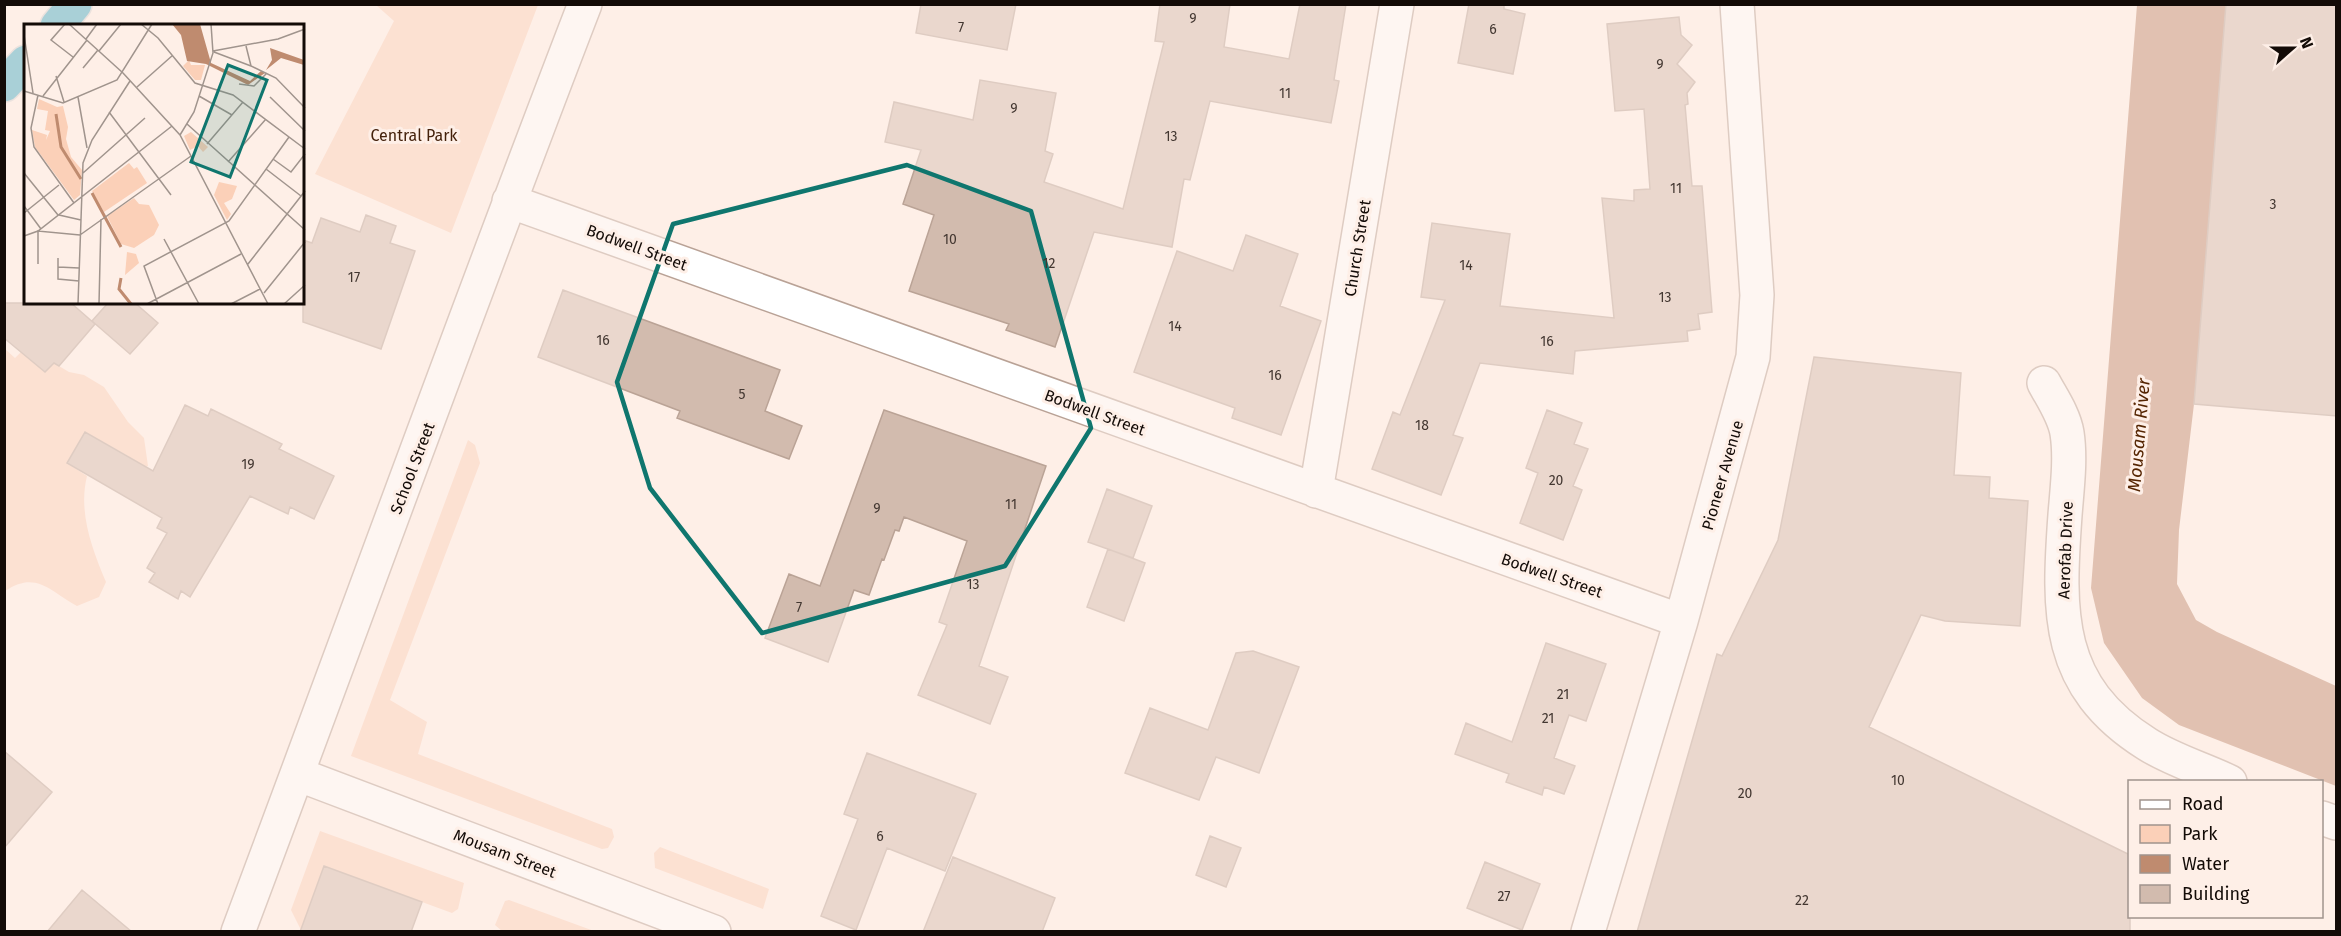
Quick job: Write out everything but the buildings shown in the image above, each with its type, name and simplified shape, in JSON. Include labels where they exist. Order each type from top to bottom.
[{"type":"highway","points":[[59,24],[75,4]]},
{"type":"highway","points":[[4,86],[24,64]]},
{"type":"street","name":"School Street","points":[[238,932],[509,201],[585,4]]},
{"type":"street","name":"Church Street","points":[[1316,491],[1397,4]]},
{"type":"street","name":"Pioneer Avenue","points":[[1588,932],[1681,621],[1753,357],[1757,295],[1756,261],[1737,4]]},
{"type":"street","name":"Bodwell Street","points":[[509,201],[1681,621]]},
{"type":"street","name":"Aerofab Drive","points":[[2044,383],[2067,433],[2068,480],[2062,586],[2066,636],[2087,691],[2112,720],[2149,745],[2226,780]]},
{"type":"street","name":"Mousam Street","points":[[297,774],[714,932]]},
{"type":"street","points":[[2323,818],[2337,824]]},
{"type":"highlighted area","points":[[907,165],[1031,211],[1091,428],[1005,566],[762,633],[650,488],[617,382],[673,224]]},
{"type":"green space","name":"Central Park","points":[[376,5],[538,5],[451,233],[315,174],[394,21]]},
{"type":"green space","points":[[5,349],[15,358],[21,352],[45,372],[54,363],[69,372],[84,375],[104,387],[128,422],[144,438],[148,466],[139,470],[128,456],[85,432],[67,463],[87,476],[85,517],[91,543],[106,582],[99,597],[77,606],[51,589],[34,583],[26,582],[5,591]]},
{"type":"green space","points":[[468,440],[475,445],[480,463],[390,700],[427,722],[418,754],[612,829],[614,837],[608,848],[602,849],[351,756]]},
{"type":"green space","points":[[320,831],[464,883],[458,909],[452,913],[324,866],[301,930],[291,910]]},
{"type":"green space","points":[[660,847],[769,889],[763,909],[655,868],[654,853]]},
{"type":"green space","points":[[509,900],[594,931],[502,931],[495,925],[505,901]]},
{"type":"water","name":"Mousam River","points":[[2137,5],[2226,5],[2194,404],[2179,530],[2177,584],[2196,620],[2217,632],[2336,686],[2336,786],[2179,725],[2142,698],[2104,643],[2091,588]]}]
